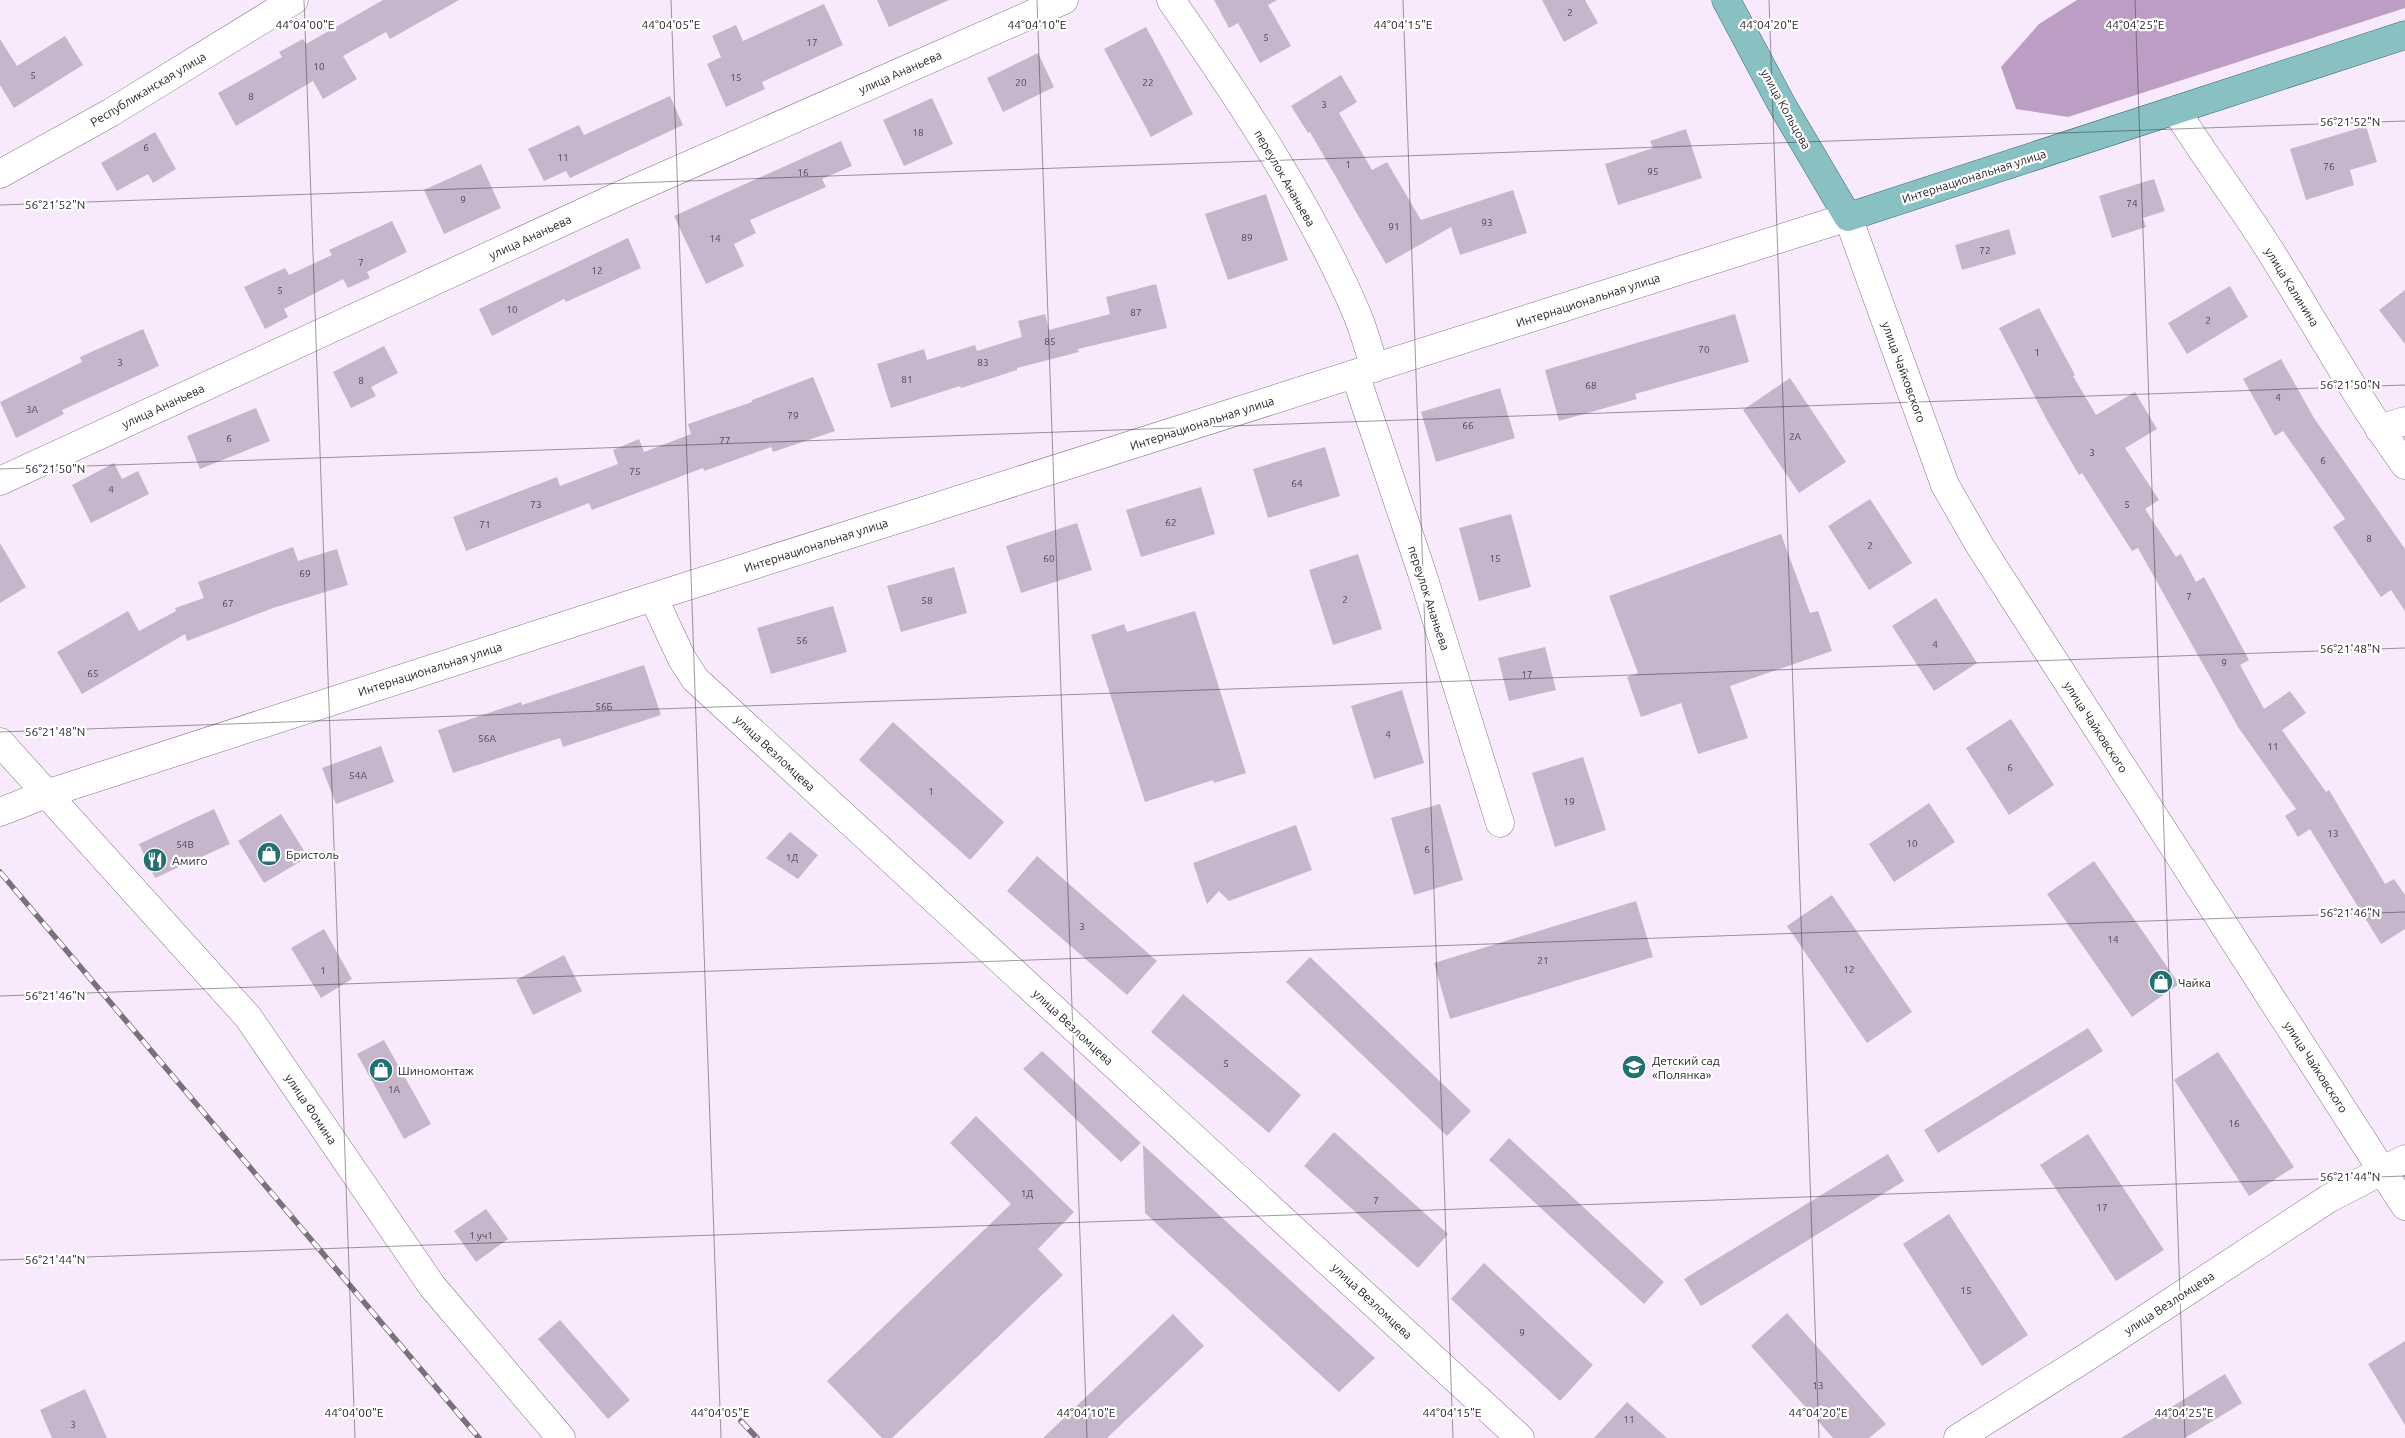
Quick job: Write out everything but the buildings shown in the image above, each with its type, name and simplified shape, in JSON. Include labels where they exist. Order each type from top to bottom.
[{"type":"main road","name":"улица Кольцова","points":[[1726,0],[1782,105],[1848,217]]},
{"type":"main road","name":"Интернациональная улица","points":[[1848,217],[2405,35]]},
{"type":"street","name":"Республиканская улица","points":[[0,174],[110,113],[294,0]]},
{"type":"street","name":"улица Ананьева","points":[[0,481],[621,195],[1064,0]]},
{"type":"street","name":"переулок Ананьева","points":[[1172,0],[1247,110],[1294,191],[1357,314],[1365,371],[1422,573],[1500,823]]},
{"type":"street","name":"улица Калинина","points":[[2176,110],[2206,159],[2269,250],[2379,429],[2405,465]]},
{"type":"street","name":"Интернациональная улица","points":[[0,812],[46,794],[653,597],[1848,217]]},
{"type":"street","name":"улица Чайковского","points":[[1848,217],[1945,485],[1980,546],[2393,1165],[2405,1206]]},
{"type":"street","points":[[2379,429],[2405,421]]},
{"type":"street","name":"улица Везломцева","points":[[653,597],[682,659],[695,679],[1520,1438]]},
{"type":"street","name":"улица Фомина","points":[[0,742],[248,1017],[432,1286],[561,1438]]},
{"type":"street","name":"улица Везломцева","points":[[1958,1438],[2096,1352],[2328,1199],[2393,1165]]},
{"type":"shaded area","points":[[2077,0],[2405,0],[2405,8],[2068,117],[2016,109],[2001,67],[2039,24]]},
{"type":"railway","points":[[0,872],[479,1438]]},
{"type":"railway","points":[[741,1421],[757,1438]]},
{"type":"place","name":"Бристоль","points":[[269,854]]},
{"type":"place","name":"Амиго","points":[[155,860]]},
{"type":"place","name":"Чайка","points":[[2161,982]]},
{"type":"place","name":"Детский сад «Полянка»","points":[[1634,1067]]},
{"type":"place","name":"Шиномонтаж","points":[[381,1070]]}]
